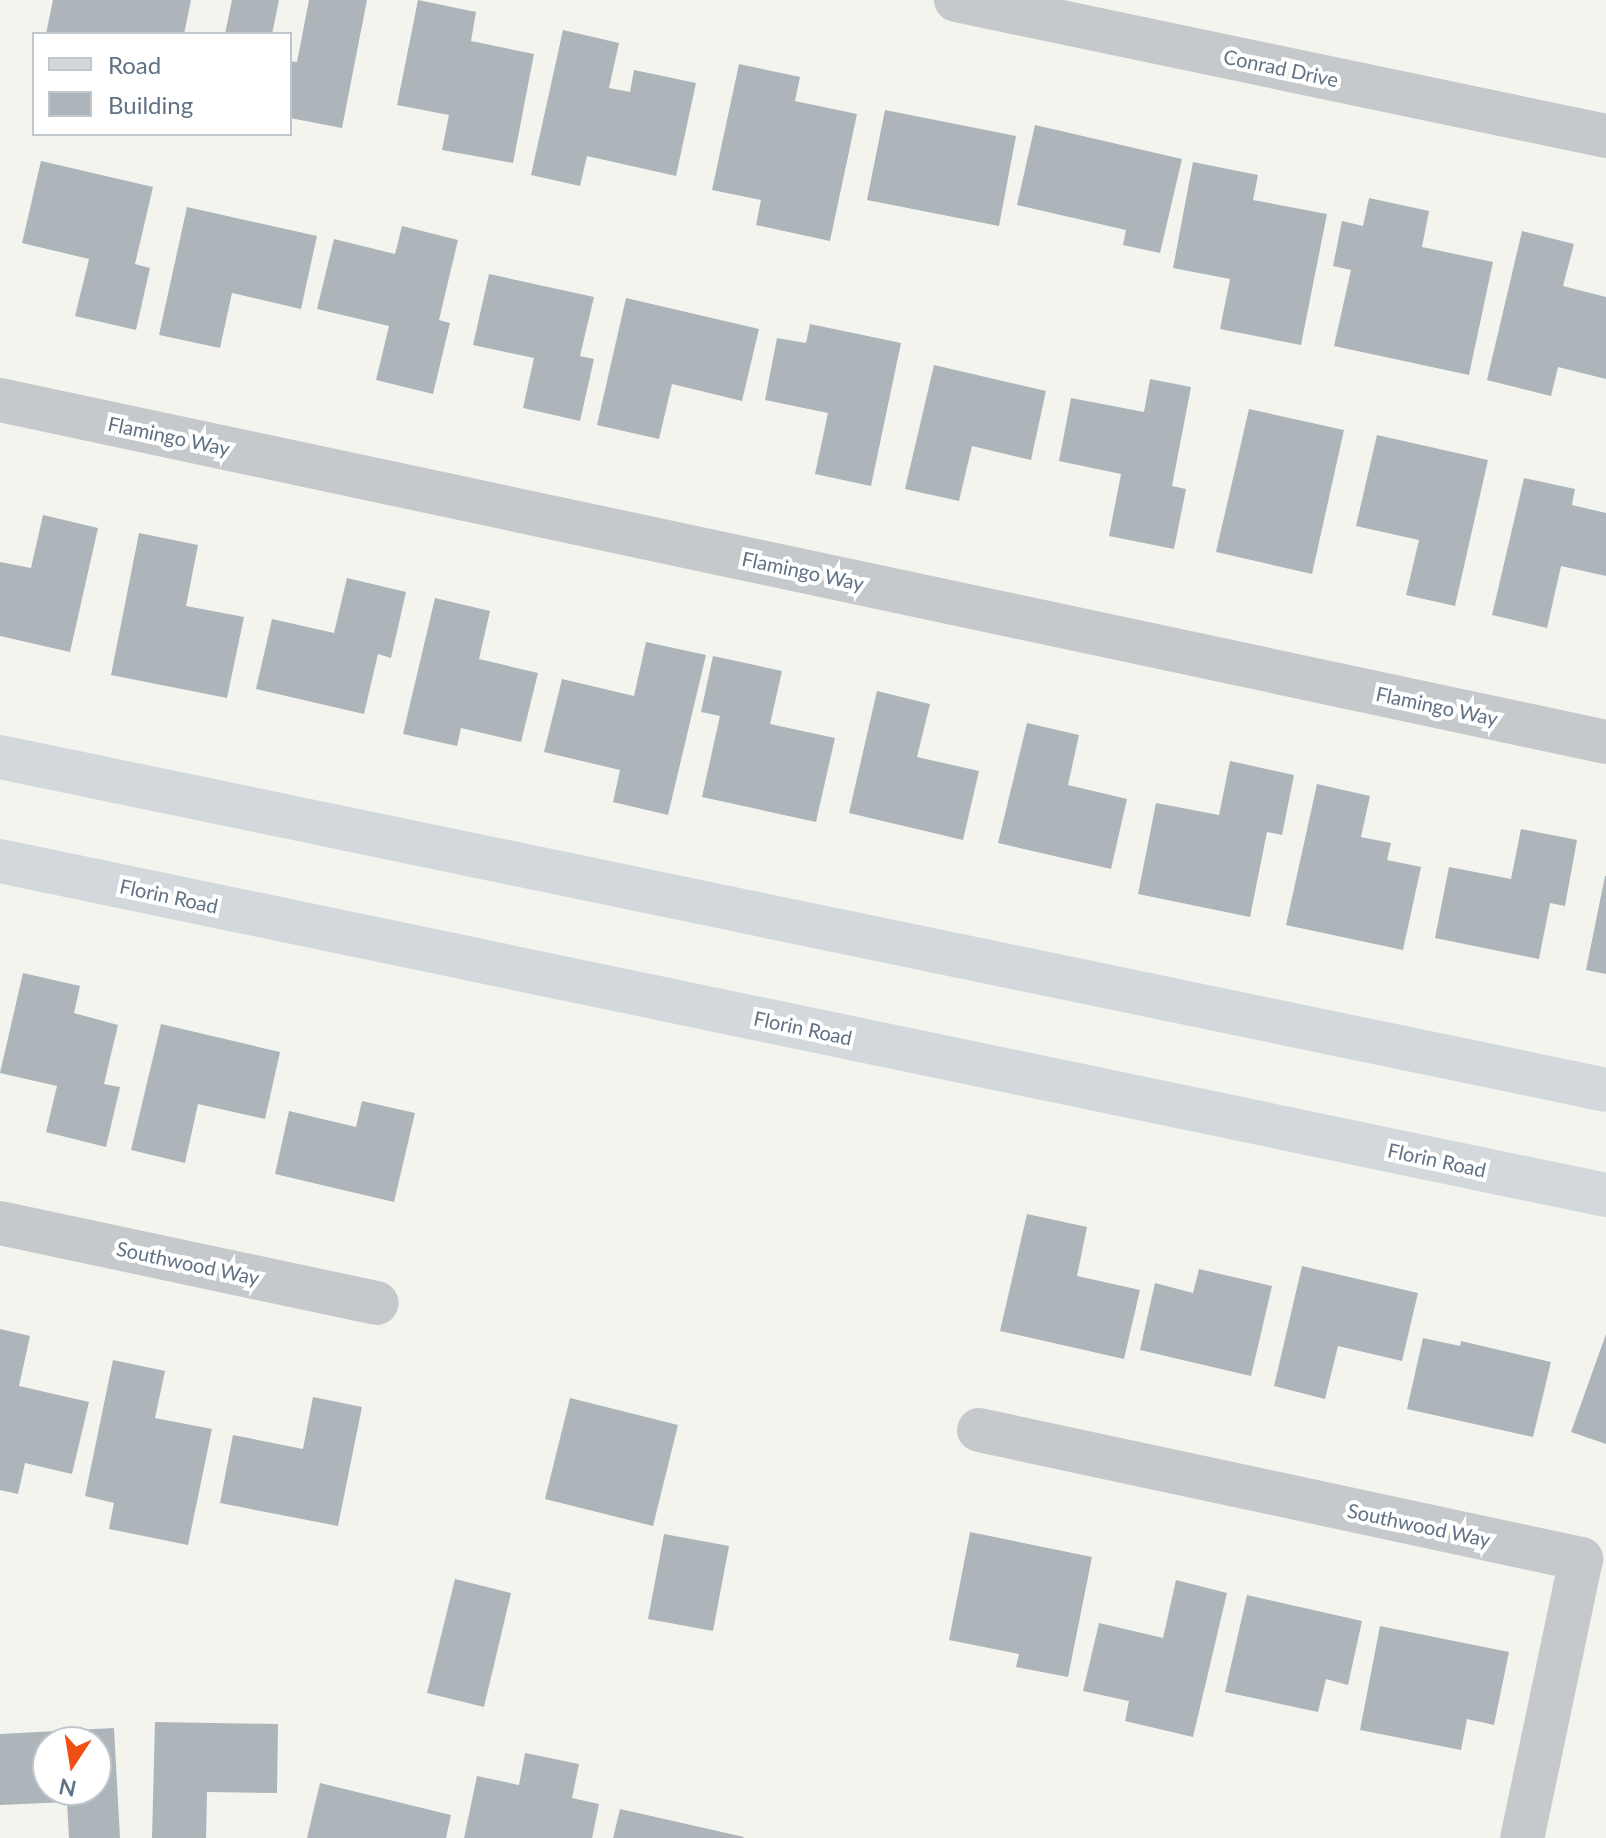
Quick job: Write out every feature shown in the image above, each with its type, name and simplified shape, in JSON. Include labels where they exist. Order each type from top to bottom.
[{"type":"main road","points":[[0,757],[1606,1090]]},
{"type":"main road","name":"Florin Road","points":[[0,861],[1606,1195]]},
{"type":"street","name":"Conrad Drive","points":[[956,0],[1606,136]]},
{"type":"street","name":"Flamingo Way","points":[[0,400],[1606,742]]},
{"type":"street","name":"Southwood Way","points":[[0,1223],[377,1303]]},
{"type":"street","name":"Southwood Way","points":[[979,1430],[1581,1559],[1522,1838]]},
{"type":"building","points":[[53,0],[191,0],[184,32],[46,32]]},
{"type":"building","points":[[232,0],[279,0],[272,32],[225,32]]},
{"type":"building","points":[[309,0],[367,0],[342,128],[292,118],[292,61],[297,62]]},
{"type":"building","points":[[418,0],[476,12],[471,41],[534,54],[513,163],[442,150],[449,115],[397,105]]},
{"type":"building","points":[[563,30],[619,43],[609,88],[630,92],[634,70],[696,83],[676,176],[587,156],[580,186],[531,175]]},
{"type":"building","points":[[739,64],[800,77],[795,101],[857,114],[830,241],[756,225],[761,200],[712,190]]},
{"type":"building","points":[[885,110],[1016,136],[999,226],[867,200]]},
{"type":"building","points":[[1035,125],[1182,159],[1160,253],[1123,245],[1126,230],[1017,205]]},
{"type":"building","points":[[41,161],[153,187],[135,264],[150,268],[136,330],[75,316],[89,259],[22,243]]},
{"type":"building","points":[[1193,162],[1258,175],[1253,200],[1327,214],[1301,345],[1220,329],[1230,279],[1173,268]]},
{"type":"building","points":[[1369,198],[1429,211],[1422,247],[1493,262],[1469,375],[1334,346],[1351,270],[1333,266],[1342,221],[1363,226]]},
{"type":"building","points":[[187,207],[317,236],[301,309],[232,293],[220,348],[159,335]]},
{"type":"building","points":[[402,226],[458,240],[439,320],[450,323],[433,394],[376,380],[389,326],[317,309],[334,239],[395,254]]},
{"type":"building","points":[[1522,231],[1574,244],[1563,286],[1606,297],[1606,379],[1558,367],[1551,396],[1487,380]]},
{"type":"building","points":[[489,274],[594,297],[580,356],[594,359],[580,421],[523,408],[534,358],[473,345]]},
{"type":"building","points":[[626,298],[759,329],[742,401],[672,384],[659,439],[597,425]]},
{"type":"building","points":[[810,324],[901,343],[871,486],[815,474],[828,413],[765,400],[777,338],[806,343]]},
{"type":"building","points":[[934,365],[1046,391],[1031,460],[972,446],[959,501],[905,489]]},
{"type":"building","points":[[1150,379],[1191,387],[1172,486],[1186,489],[1174,549],[1109,536],[1121,474],[1059,461],[1071,398],[1144,412]]},
{"type":"building","points":[[1249,409],[1344,430],[1312,574],[1216,552]]},
{"type":"building","points":[[1377,435],[1488,460],[1455,606],[1406,595],[1419,540],[1356,526]]},
{"type":"building","points":[[1524,478],[1575,489],[1572,505],[1606,513],[1606,576],[1561,566],[1547,628],[1492,615]]},
{"type":"building","points":[[43,515],[98,528],[70,652],[0,636],[0,562],[31,568]]},
{"type":"building","points":[[139,533],[198,545],[186,606],[244,617],[227,698],[111,675]]},
{"type":"building","points":[[347,578],[406,592],[391,658],[378,654],[364,714],[256,689],[272,619],[334,633]]},
{"type":"building","points":[[435,598],[490,611],[479,659],[538,673],[521,742],[461,728],[457,746],[403,734]]},
{"type":"building","points":[[646,642],[706,655],[668,815],[613,802],[620,770],[544,752],[562,679],[634,696]]},
{"type":"building","points":[[713,656],[782,671],[770,724],[835,738],[816,822],[702,797],[720,716],[701,712]]},
{"type":"building","points":[[877,691],[930,704],[917,757],[979,771],[963,840],[849,813]]},
{"type":"building","points":[[1027,723],[1079,735],[1068,785],[1127,799],[1111,869],[998,843]]},
{"type":"building","points":[[1230,761],[1294,775],[1282,835],[1267,832],[1250,917],[1138,894],[1156,803],[1219,815]]},
{"type":"building","points":[[1317,784],[1370,796],[1361,837],[1391,843],[1387,860],[1421,867],[1403,950],[1286,925]]},
{"type":"building","points":[[1521,829],[1577,840],[1565,906],[1550,903],[1539,959],[1435,938],[1449,867],[1511,879]]},
{"type":"building","points":[[1606,876],[1606,974],[1586,970]]},
{"type":"building","points":[[23,973],[80,986],[74,1013],[118,1025],[104,1084],[120,1087],[106,1147],[46,1132],[57,1086],[0,1073]]},
{"type":"building","points":[[161,1024],[280,1052],[265,1119],[198,1104],[185,1163],[131,1150]]},
{"type":"building","points":[[362,1101],[415,1113],[394,1202],[275,1174],[289,1111],[356,1127]]},
{"type":"building","points":[[1027,1214],[1087,1227],[1077,1276],[1140,1290],[1124,1359],[1000,1331]]},
{"type":"building","points":[[1302,1266],[1418,1293],[1402,1361],[1338,1346],[1325,1399],[1274,1386]]},
{"type":"building","points":[[1199,1269],[1272,1286],[1251,1376],[1140,1350],[1155,1283],[1193,1293]]},
{"type":"building","points":[[0,1329],[30,1336],[19,1386],[89,1402],[72,1474],[25,1463],[18,1494],[0,1490]]},
{"type":"building","points":[[1606,1334],[1606,1444],[1571,1432]]},
{"type":"building","points":[[1423,1338],[1460,1346],[1461,1341],[1551,1362],[1533,1437],[1407,1409]]},
{"type":"building","points":[[113,1360],[165,1371],[155,1418],[212,1429],[188,1545],[109,1529],[114,1503],[85,1496]]},
{"type":"building","points":[[313,1397],[362,1407],[338,1526],[220,1503],[233,1435],[303,1449]]},
{"type":"building","points":[[570,1398],[678,1425],[653,1526],[545,1499]]},
{"type":"building","points":[[970,1532],[1092,1557],[1068,1677],[1016,1667],[1019,1654],[949,1640]]},
{"type":"building","points":[[664,1534],[729,1546],[713,1631],[648,1619]]},
{"type":"building","points":[[455,1579],[511,1593],[484,1707],[427,1693]]},
{"type":"building","points":[[1176,1580],[1227,1593],[1193,1737],[1125,1721],[1129,1701],[1083,1691],[1099,1623],[1163,1638]]},
{"type":"building","points":[[1247,1595],[1362,1621],[1348,1685],[1326,1679],[1318,1712],[1225,1692]]},
{"type":"building","points":[[1380,1626],[1509,1652],[1494,1725],[1467,1719],[1461,1750],[1360,1730]]},
{"type":"building","points":[[155,1722],[278,1724],[277,1793],[207,1792],[206,1838],[152,1838]]},
{"type":"building","points":[[114,1728],[120,1838],[69,1838],[67,1806],[112,1806]]},
{"type":"building","points":[[32,1732],[32,1804],[0,1805],[0,1734]]},
{"type":"building","points":[[525,1753],[579,1764],[572,1798],[599,1804],[592,1838],[464,1838],[477,1776],[519,1785]]},
{"type":"building","points":[[320,1783],[451,1815],[446,1838],[307,1838]]},
{"type":"building","points":[[620,1809],[744,1837],[613,1838]]}]
